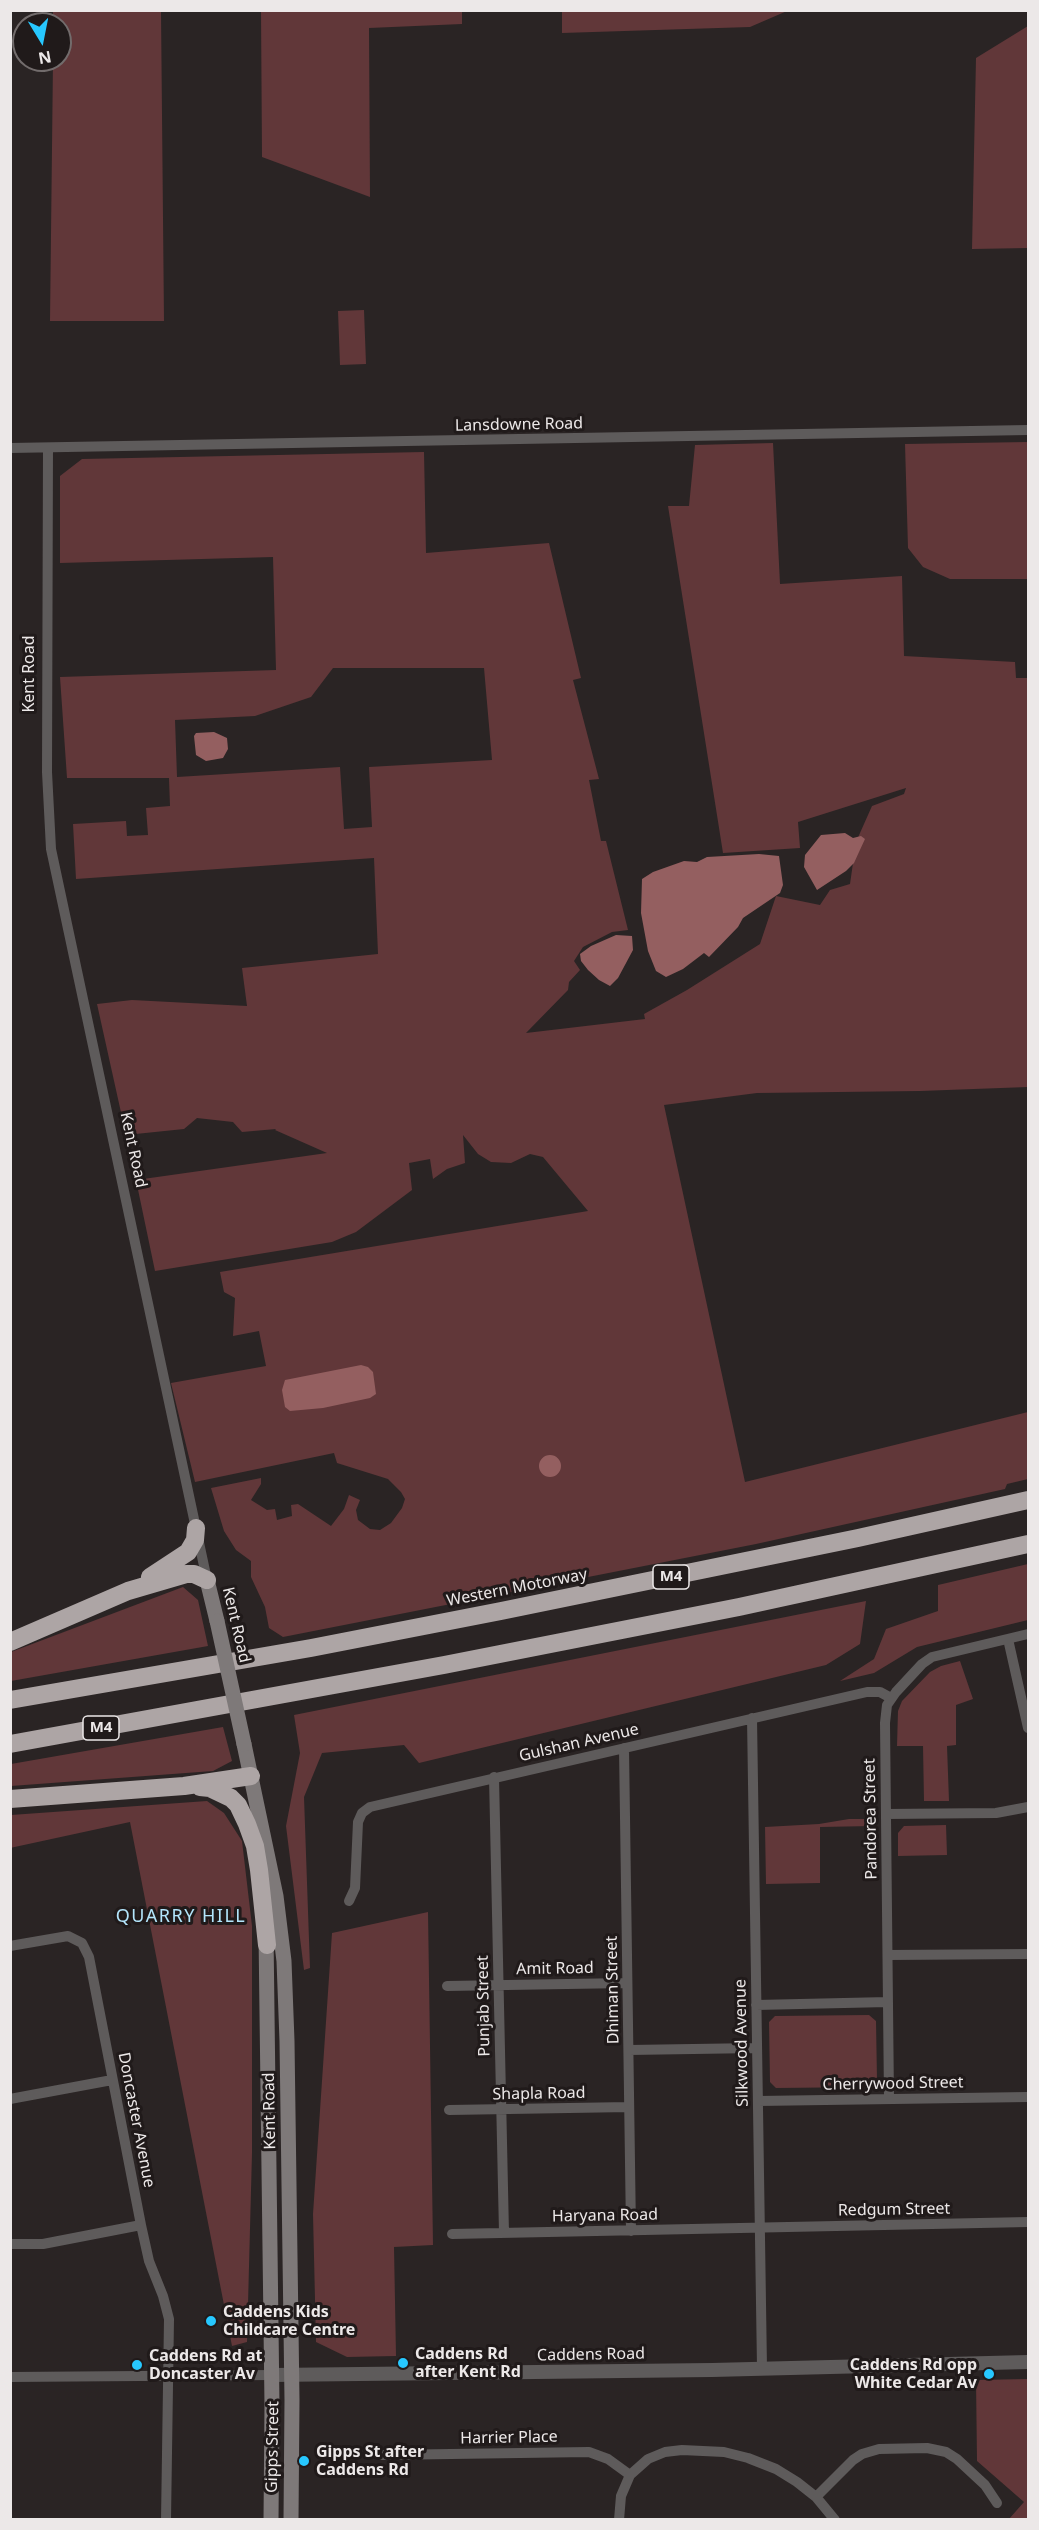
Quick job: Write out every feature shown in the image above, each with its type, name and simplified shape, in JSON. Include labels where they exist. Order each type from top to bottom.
[{"type":"highway","name":"Western Motorway","points":[[10,1701],[311,1648],[490,1613],[825,1545],[1029,1500]]},
{"type":"highway","points":[[128,1591],[188,1552],[192,1548],[196,1528]]},
{"type":"highway","name":"M4","points":[[10,1744],[456,1663],[739,1607],[1029,1544]]},
{"type":"highway","points":[[10,1642],[128,1591],[186,1574],[194,1574],[207,1580]]},
{"type":"highway","points":[[10,1799],[184,1786],[251,1776]]},
{"type":"highway","points":[[184,1786],[210,1788],[222,1792],[231,1797],[243,1814],[255,1846],[267,1945]]},
{"type":"main road","name":"Kent Road","points":[[207,1580],[251,1776],[281,1928],[286,2000],[292,2374]]},
{"type":"main road","name":"Kent Road","points":[[266,1850],[272,2375]]},
{"type":"main road","name":"Gipps Street","points":[[291,2520],[292,2374]]},
{"type":"main road","name":"Gipps Street","points":[[271,2520],[272,2375]]},
{"type":"street","name":"Lansdowne Road","points":[[10,448],[1029,430]]},
{"type":"street","name":"Kent Road","points":[[48,448],[47,772],[51,849],[207,1580]]},
{"type":"street","points":[[891,1698],[922,1664],[932,1657],[1029,1634]]},
{"type":"street","points":[[1008,1639],[1029,1728]]},
{"type":"street","name":"Gulshan Avenue","points":[[350,1901],[355,1888],[358,1822],[364,1810],[374,1806],[867,1692],[880,1692],[891,1698]]},
{"type":"street","name":"Pandorea Street","points":[[889,2099],[885,1720],[891,1698]]},
{"type":"street","name":"Silkwood Avenue","points":[[752,1718],[762,2368]]},
{"type":"street","name":"Dhiman Street","points":[[624,1748],[631,2231]]},
{"type":"street","name":"Punjab Street","points":[[494,1777],[504,2233]]},
{"type":"street","points":[[886,1814],[996,1814],[1029,1807]]},
{"type":"street","name":"Doncaster Avenue","points":[[10,1946],[63,1936],[73,1937],[82,1943],[89,1957],[141,2225],[149,2261],[167,2310],[170,2333],[170,2376],[166,2520]]},
{"type":"street","points":[[888,1955],[1029,1954]]},
{"type":"street","name":"Amit Road","points":[[447,1986],[627,1983]]},
{"type":"street","points":[[756,2005],[888,2002]]},
{"type":"street","points":[[628,2050],[757,2048]]},
{"type":"street","points":[[10,2099],[112,2080]]},
{"type":"street","name":"Cherrywood Street","points":[[758,2101],[1029,2097]]},
{"type":"street","name":"Shapla Road","points":[[449,2110],[629,2107]]},
{"type":"street","name":"Redgum Street","points":[[760,2229],[1029,2222]]},
{"type":"street","points":[[10,2244],[43,2244],[141,2225]]},
{"type":"street","name":"Haryana Road","points":[[452,2234],[760,2229]]},
{"type":"street","name":"Caddens Road","points":[[10,2377],[762,2368],[1029,2362]]},
{"type":"street","points":[[816,2497],[862,2454],[879,2449],[927,2448],[946,2452],[957,2459],[985,2485],[997,2503]]},
{"type":"street","points":[[619,2520],[621,2496],[630,2475],[648,2459],[665,2452],[682,2450],[724,2452],[776,2469],[816,2497],[835,2520]]},
{"type":"street","name":"Harrier Place","points":[[382,2455],[589,2452],[608,2459],[630,2475]]},
{"type":"shaded area","points":[[562,10],[787,11],[750,27],[562,33]]},
{"type":"shaded area","points":[[161,11],[164,321],[50,321],[53,72],[72,72],[72,12],[53,12]]},
{"type":"shaded area","points":[[261,11],[462,11],[462,24],[369,28],[370,197],[262,157]]},
{"type":"shaded area","points":[[1028,26],[1028,248],[972,249],[976,58]]},
{"type":"shaded area","points":[[364,310],[366,364],[340,365],[338,311]]},
{"type":"shaded area","points":[[1028,442],[1028,579],[950,579],[923,567],[908,548],[905,444]]},
{"type":"shaded area","points":[[773,443],[780,584],[902,576],[904,656],[1015,662],[1016,678],[1028,678],[1028,1087],[757,1093],[664,1105],[745,1482],[1028,1412],[1028,1479],[1007,1484],[1005,1489],[756,1544],[283,1637],[269,1628],[265,1607],[251,1577],[251,1561],[236,1550],[224,1531],[211,1488],[261,1478],[261,1484],[251,1500],[267,1510],[275,1509],[277,1520],[292,1516],[291,1505],[298,1504],[331,1526],[344,1509],[349,1495],[360,1500],[356,1510],[358,1520],[370,1529],[380,1530],[391,1523],[402,1508],[405,1499],[388,1479],[337,1463],[334,1453],[195,1482],[171,1383],[266,1366],[259,1331],[233,1336],[235,1298],[224,1292],[220,1272],[588,1211],[543,1157],[530,1154],[511,1163],[491,1162],[478,1154],[463,1135],[465,1163],[447,1169],[433,1179],[430,1159],[409,1163],[412,1190],[356,1232],[332,1242],[155,1271],[136,1180],[327,1153],[276,1129],[242,1132],[233,1122],[197,1118],[184,1129],[126,1135],[97,1004],[132,1000],[247,1006],[242,968],[378,954],[374,858],[76,879],[73,824],[126,821],[127,836],[148,835],[146,808],[170,806],[169,778],[67,778],[60,677],[276,670],[273,557],[60,563],[60,476],[82,459],[424,452],[426,553],[549,543],[581,678],[573,680],[599,779],[589,780],[601,841],[606,841],[628,930],[612,932],[583,947],[574,961],[580,970],[569,982],[568,990],[526,1033],[645,1019],[644,1014],[760,944],[776,896],[820,905],[830,890],[850,884],[856,842],[872,806],[904,794],[906,788],[798,822],[800,848],[723,853],[668,506],[689,506],[695,445]],"holes":[[[333,668],[484,668],[492,760],[369,767],[372,827],[344,829],[340,767],[177,777],[175,720],[255,716],[311,697]]]},
{"type":"shaded area","points":[[214,732],[227,738],[228,749],[223,758],[206,761],[196,755],[194,736],[196,733]]},
{"type":"shaded area","points":[[845,833],[853,838],[861,836],[865,839],[854,863],[817,890],[804,867],[805,855],[821,835]]},
{"type":"shaded area","points":[[759,854],[779,856],[783,885],[780,893],[743,918],[738,927],[709,957],[704,953],[683,969],[666,977],[656,971],[648,951],[641,913],[642,879],[653,872],[684,861],[697,862],[707,857]]},
{"type":"shaded area","points":[[616,935],[632,936],[633,950],[618,978],[610,986],[588,970],[581,961],[580,954],[591,946]]},
{"type":"shaded area","points":[[361,1365],[373,1372],[376,1394],[370,1398],[323,1408],[290,1411],[285,1407],[282,1390],[285,1380]]},
{"type":"shaded area","points":[[550,1455],[558,1458],[561,1466],[558,1474],[550,1477],[542,1474],[539,1466],[542,1458]]},
{"type":"shaded area","points":[[1028,1564],[1028,1620],[917,1647],[874,1673],[840,1681],[874,1659],[886,1629],[938,1611],[938,1585]]},
{"type":"shaded area","points":[[183,1587],[198,1600],[208,1646],[11,1681],[11,1652]]},
{"type":"shaded area","points":[[866,1601],[860,1644],[826,1665],[419,1763],[404,1745],[322,1753],[304,1797],[310,1968],[304,1970],[286,1826],[300,1753],[294,1715]]},
{"type":"shaded area","points":[[960,1661],[973,1699],[956,1705],[956,1745],[947,1746],[949,1801],[924,1801],[923,1746],[897,1746],[898,1711],[902,1701],[930,1672],[941,1666]]},
{"type":"shaded area","points":[[223,1727],[232,1761],[213,1771],[11,1786],[11,1764]]},
{"type":"shaded area","points":[[207,1801],[224,1813],[242,1841],[252,1926],[252,2153],[247,2342],[232,2346],[130,1822],[10,1848],[11,1815]]},
{"type":"shaded area","points":[[849,1819],[873,1819],[873,1826],[820,1827],[820,1883],[766,1884],[765,1827],[819,1824]]},
{"type":"shaded area","points":[[946,1825],[947,1855],[898,1856],[898,1833],[904,1826]]},
{"type":"shaded area","points":[[428,1912],[433,2245],[394,2247],[396,2356],[347,2357],[316,2342],[313,2214],[332,1933]]},
{"type":"shaded area","points":[[869,2015],[876,2021],[877,2080],[871,2087],[776,2088],[770,2082],[769,2022],[775,2016]]},
{"type":"shaded area","points":[[1028,2379],[1028,2519],[1009,2519],[1024,2502],[977,2461],[976,2380]]},
{"type":"place","name":"Caddens Kids Childcare Centre","points":[[211,2321]]},
{"type":"place","name":"Caddens Rd after Kent Rd","points":[[403,2363]]},
{"type":"place","name":"Caddens Rd at Doncaster Av","points":[[137,2365]]},
{"type":"place","name":"Caddens Rd opp White Cedar Av","points":[[989,2374]]},
{"type":"place","name":"Gipps St after Caddens Rd","points":[[304,2461]]},
{"type":"district","name":"QUARRY HILL","points":[[181,1917]]}]
